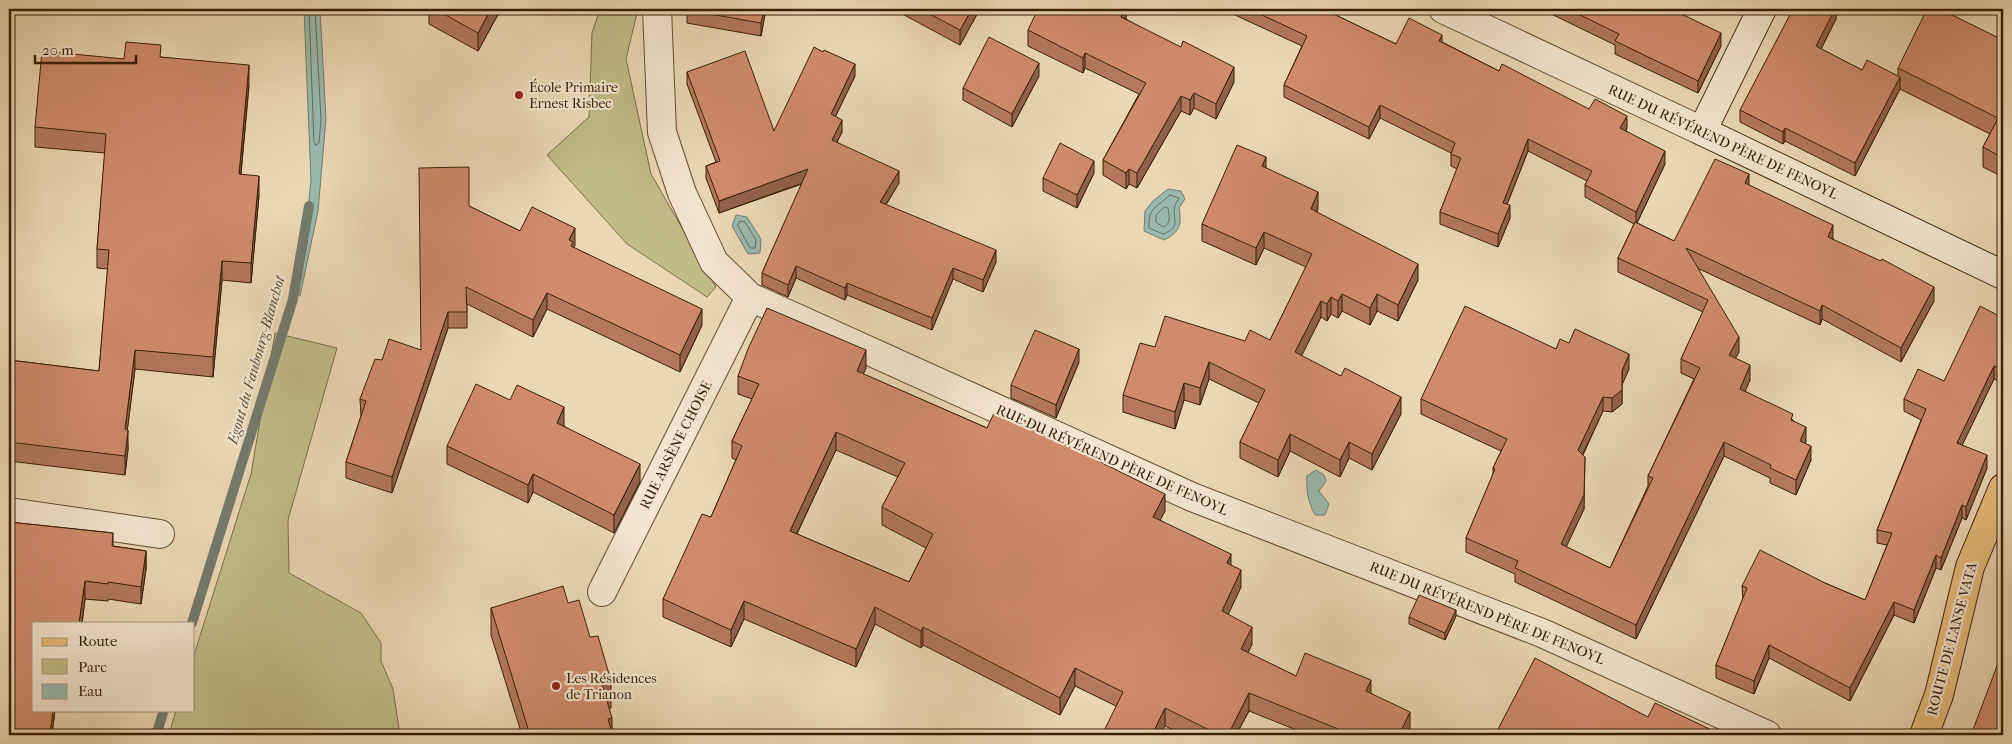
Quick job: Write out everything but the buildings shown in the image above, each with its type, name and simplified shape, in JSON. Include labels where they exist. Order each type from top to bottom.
[{"type":"main road","name":"ROUTE DE L'ANSE VATA","points":[[1924,735],[1939,695],[1970,567],[2003,488]]},
{"type":"street","name":"RUE DU RÉVÉREND PÈRE DE FENOYL","points":[[657,9],[662,132],[682,193],[714,262],[750,297],[1192,497],[1542,633],[1767,735]]},
{"type":"street","name":"RUE DU RÉVÉREND PÈRE DE FENOYL","points":[[1443,9],[2003,275]]},
{"type":"street","points":[[1702,131],[1762,9]]},
{"type":"street","name":"RUE ARSÈNE CHOISE","points":[[602,592],[750,297]]},
{"type":"street","points":[[9,512],[160,534]]},
{"type":"green space","points":[[600,9],[638,9],[626,59],[651,174],[716,287],[707,297],[627,244],[547,155],[589,117],[592,33]]},
{"type":"green space","points":[[275,333],[337,348],[288,520],[289,573],[361,613],[381,643],[381,661],[393,689],[400,735],[169,735],[175,712],[195,712],[195,652],[251,474]]},
{"type":"water","points":[[304,9],[320,9],[326,119],[318,211],[300,296],[291,293],[305,239],[311,180]]},
{"type":"water","points":[[1168,189],[1181,191],[1185,199],[1179,208],[1180,223],[1177,231],[1164,240],[1144,231],[1145,211],[1153,201]]},
{"type":"water","points":[[736,215],[747,217],[761,239],[760,253],[748,254],[732,226]]},
{"type":"water","points":[[1316,470],[1324,475],[1326,481],[1319,491],[1329,504],[1325,515],[1315,515],[1308,496],[1307,476]]},
{"type":"waterway","name":"Egout du Faubourg-Blanchot","points":[[192,622],[293,299],[309,206]]},
{"type":"waterway","name":"Egout du Faubourg-Blanchot","points":[[156,735],[163,712]]},
{"type":"place","name":"École Primaire Ernest Risbec","points":[[519,95]]},
{"type":"place","name":"Les Résidences de Trianon","points":[[556,686]]}]
